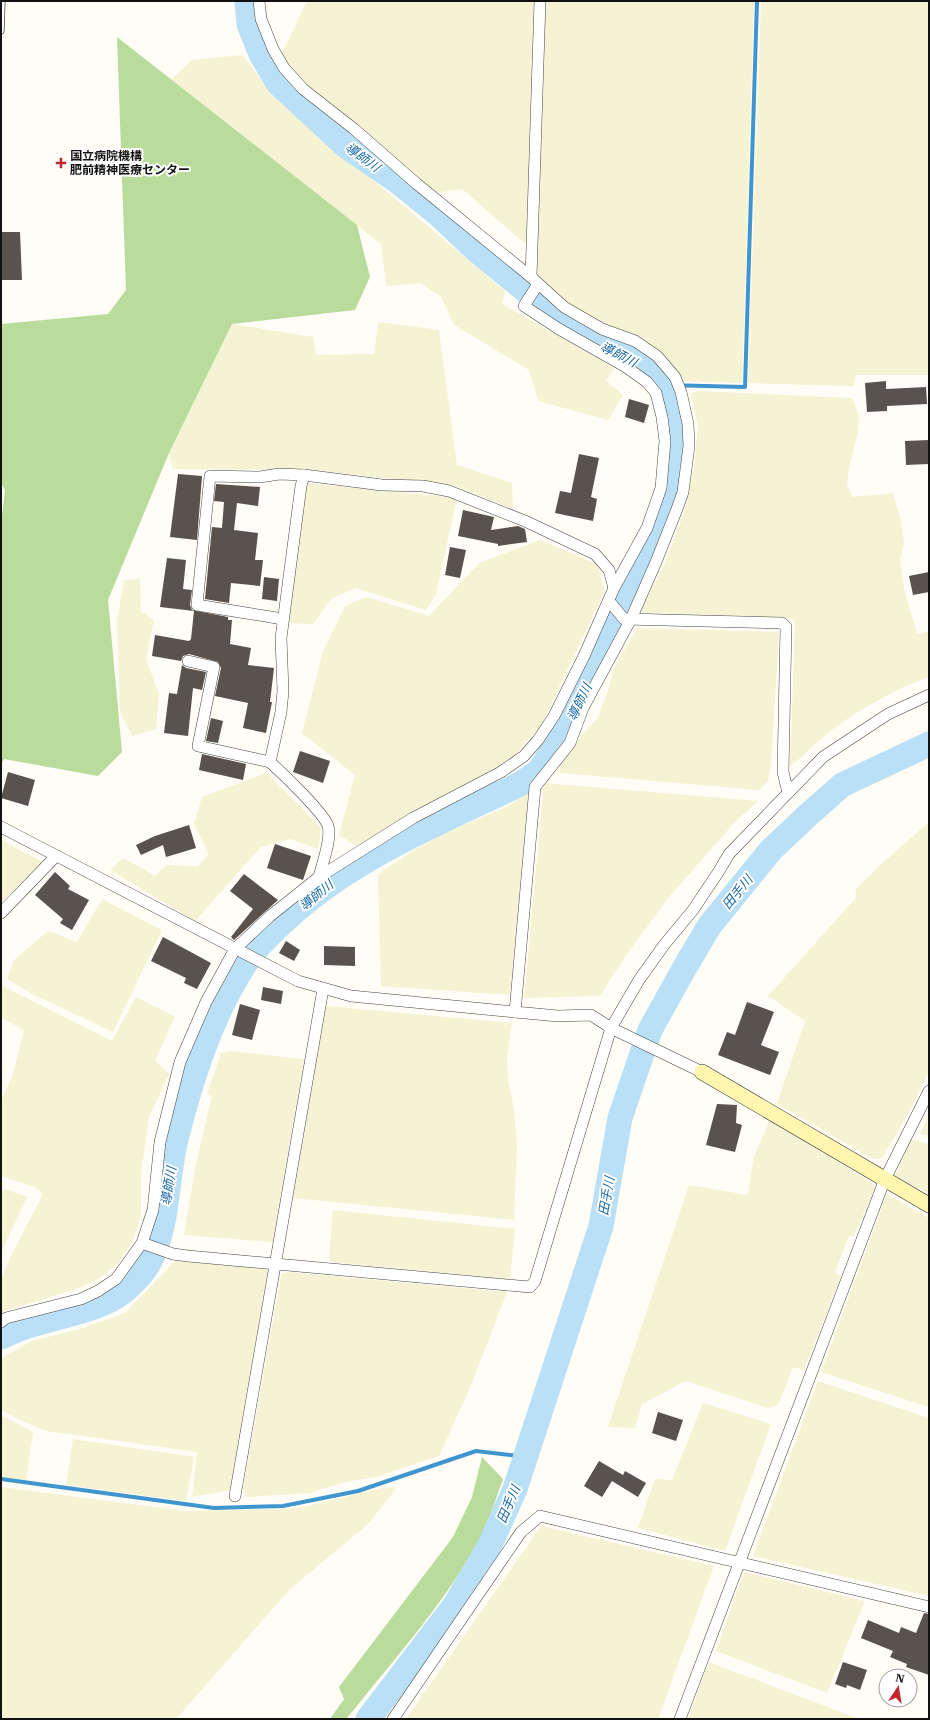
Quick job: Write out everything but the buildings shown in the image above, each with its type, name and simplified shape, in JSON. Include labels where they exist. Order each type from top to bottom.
[{"type":"street","points":[[259,1],[261,19],[273,49],[284,68],[302,89],[354,129],[417,184],[534,280],[564,307],[586,321],[635,342],[657,356],[675,377],[681,392],[688,424],[689,446],[683,492],[659,556],[583,708],[570,743],[535,787],[515,1012]]},
{"type":"street","points":[[1,1322],[6,1318],[80,1299],[98,1291],[116,1279],[142,1243],[153,1210],[160,1142],[180,1062],[206,1002],[235,949],[270,916],[319,877],[413,818],[501,772],[524,756],[538,740],[554,716],[584,656],[614,588],[647,528],[661,488],[665,441],[662,417],[656,393],[647,382],[626,367],[559,329],[524,306],[534,280],[540,1]]},
{"type":"street","points":[[283,619],[197,605],[210,476],[260,477],[279,474],[304,475],[382,485],[423,486],[449,491],[525,521],[546,533],[595,554],[608,570],[614,588]]},
{"type":"street","points":[[270,762],[281,712],[281,638],[301,486],[304,475]]},
{"type":"street","points":[[609,601],[628,619],[782,623],[786,627],[783,772],[788,793]]},
{"type":"street","points":[[188,661],[214,667],[198,746],[270,762],[323,816],[328,826],[329,839],[319,877]]},
{"type":"street","points":[[142,1243],[173,1254],[530,1287],[535,1281],[611,1028],[640,980],[664,945],[693,910],[720,871],[729,854],[823,757],[888,714],[929,695]]},
{"type":"street","points":[[1,827],[262,964],[298,981],[322,989],[351,996],[515,1012],[558,1016],[591,1015],[611,1028],[702,1072],[929,1205]]},
{"type":"street","points":[[1,913],[56,856]]},
{"type":"street","points":[[235,1496],[322,989]]},
{"type":"street","points":[[680,1719],[885,1180],[929,1091]]},
{"type":"street","points":[[393,1719],[521,1532],[540,1516],[929,1607]]},
{"type":"lane","points":[[1,31],[2,1]]},
{"type":"shaded area","points":[[307,1],[534,1],[528,246],[462,189],[435,193],[313,93],[281,55]]},
{"type":"shaded area","points":[[544,1],[754,1],[742,383],[683,381],[668,360],[643,341],[580,312],[536,277]]},
{"type":"shaded area","points":[[761,1],[929,1],[929,375],[856,375],[854,386],[748,383]]},
{"type":"shaded area","points":[[242,55],[279,101],[505,291],[502,304],[615,368],[606,381],[623,395],[608,420],[538,401],[529,370],[454,325],[441,297],[421,283],[386,286],[381,244],[171,80],[192,60]]},
{"type":"shaded area","points":[[378,322],[439,330],[457,465],[512,483],[513,509],[456,486],[312,470],[173,469],[169,453],[232,324],[313,337],[316,355],[374,354]]},
{"type":"shaded area","points":[[697,391],[852,398],[859,415],[858,431],[849,468],[847,484],[852,497],[893,493],[901,521],[904,544],[900,560],[904,589],[917,634],[929,631],[929,677],[901,688],[854,714],[829,732],[790,767],[795,623],[791,618],[644,613],[641,610],[664,565],[685,510],[694,466],[698,426],[691,394]]},
{"type":"shaded area","points":[[307,483],[457,498],[436,594],[426,610],[356,588],[331,599],[313,624],[287,623]]},
{"type":"shaded area","points":[[540,540],[597,564],[605,591],[540,727],[507,763],[356,846],[339,835],[355,775],[302,733],[323,651],[345,606],[367,597],[429,616],[479,563]]},
{"type":"shaded area","points":[[140,579],[141,612],[154,620],[146,659],[159,694],[156,729],[132,736],[120,712],[117,621],[124,580]]},
{"type":"shaded area","points":[[637,628],[779,632],[771,764],[768,781],[759,790],[560,773],[560,765],[582,735],[597,719],[608,691],[613,670]]},
{"type":"shaded area","points":[[267,773],[321,828],[318,849],[290,839],[261,847],[195,921],[110,870],[124,858],[155,876],[166,865],[198,866],[209,854],[194,824],[202,797]]},
{"type":"shaded area","points":[[544,783],[758,801],[734,823],[668,898],[625,957],[600,996],[524,998]]},
{"type":"shaded area","points":[[529,792],[510,995],[381,986],[378,874],[438,836],[506,807]]},
{"type":"shaded area","points":[[929,822],[929,1071],[908,1114],[882,1158],[873,1159],[777,1104],[805,1021],[768,996],[855,899],[856,889],[877,868]]},
{"type":"shaded area","points":[[1,840],[43,862],[1,903]]},
{"type":"shaded area","points":[[102,899],[162,930],[113,1032],[32,994],[7,979],[14,960],[48,931],[77,942]]},
{"type":"shaded area","points":[[1,985],[112,1041],[136,997],[175,1017],[155,1060],[169,1074],[149,1117],[141,1174],[141,1214],[133,1240],[119,1262],[100,1278],[77,1289],[1,1312],[1,1280],[10,1258],[42,1196],[41,1191],[34,1187],[1,1176],[1,1101],[13,1074],[24,1030],[1,1018]]},
{"type":"shaded area","points":[[326,1006],[512,1023],[507,1057],[508,1080],[514,1109],[517,1146],[514,1220],[293,1198]]},
{"type":"shaded area","points":[[231,1051],[304,1059],[273,1242],[184,1235],[195,1168],[212,1096],[207,1094],[221,1053]]},
{"type":"shaded area","points":[[929,1115],[929,1136],[920,1134]]},
{"type":"shaded area","points":[[770,1120],[871,1182],[875,1188],[854,1236],[849,1236],[835,1272],[841,1276],[804,1370],[793,1367],[778,1405],[768,1408],[686,1381],[642,1404],[635,1428],[608,1427],[689,1185],[748,1195],[754,1156]]},
{"type":"shaded area","points":[[911,1139],[929,1144],[929,1194],[895,1176]]},
{"type":"shaded area","points":[[1,1188],[27,1197],[1,1253]]},
{"type":"shaded area","points":[[887,1194],[929,1218],[929,1407],[821,1372]]},
{"type":"shaded area","points":[[333,1210],[515,1229],[510,1278],[507,1279],[331,1262],[329,1259]]},
{"type":"shaded area","points":[[176,1260],[263,1267],[268,1271],[231,1490],[192,1497],[197,1452],[46,1431],[1,1410],[1,1358],[32,1341],[80,1329],[125,1313]]},
{"type":"shaded area","points":[[287,1272],[507,1292],[472,1383],[439,1456],[376,1477],[345,1482],[310,1493],[246,1497],[243,1489],[281,1275]]},
{"type":"shaded area","points":[[818,1381],[929,1418],[929,1596],[753,1556]]},
{"type":"shaded area","points":[[703,1403],[771,1424],[725,1551],[638,1528],[655,1479],[672,1480]]},
{"type":"shaded area","points":[[1,1415],[33,1432],[26,1481],[1,1477]]},
{"type":"shaded area","points":[[73,1439],[194,1457],[186,1501],[66,1485]]},
{"type":"shaded area","points":[[1,1487],[186,1511],[299,1508],[387,1487],[396,1489],[367,1525],[289,1590],[176,1719],[1,1719]]},
{"type":"shaded area","points":[[541,1526],[714,1566],[658,1719],[406,1719]]},
{"type":"shaded area","points":[[744,1572],[865,1601],[827,1693],[716,1651]]},
{"type":"shaded area","points":[[709,1662],[812,1701],[859,1719],[688,1719]]},
{"type":"green space","points":[[117,37],[357,225],[370,277],[355,310],[232,324],[169,453],[108,600],[122,752],[98,776],[4,759],[1,765],[1,524],[5,490],[1,483],[1,324],[108,314],[126,290]]},
{"type":"green space","points":[[482,1457],[503,1479],[481,1536],[468,1559],[454,1582],[423,1624],[346,1719],[330,1719],[344,1699],[339,1687],[453,1537],[472,1497]]},
{"type":"waterway","name":"導師川","points":[[1,1337],[28,1326],[91,1308],[115,1298],[144,1271],[155,1248],[164,1218],[176,1139],[195,1072],[211,1029],[231,987],[247,961],[281,924],[308,901],[365,861],[427,828],[522,783],[539,771],[561,738],[603,646],[626,603],[639,568],[664,517],[676,483],[680,456],[681,434],[676,413],[665,385],[639,363],[589,339],[551,311],[476,250],[438,214],[397,181],[347,147],[278,83],[261,54],[249,24],[247,1]]},
{"type":"waterway","points":[[665,385],[745,387],[757,1]]},
{"type":"waterway","name":"田手川","points":[[368,1719],[455,1605],[490,1545],[515,1489],[601,1226],[620,1118],[650,1030],[685,967],[710,925],[771,850],[807,816],[842,785],[929,744]]},
{"type":"waterway","points":[[1,1479],[214,1508],[283,1506],[358,1491],[476,1451],[527,1457]]},
{"type":"place","name":"国立病院機構 肥前精神医療センター","points":[[61,163]]}]
